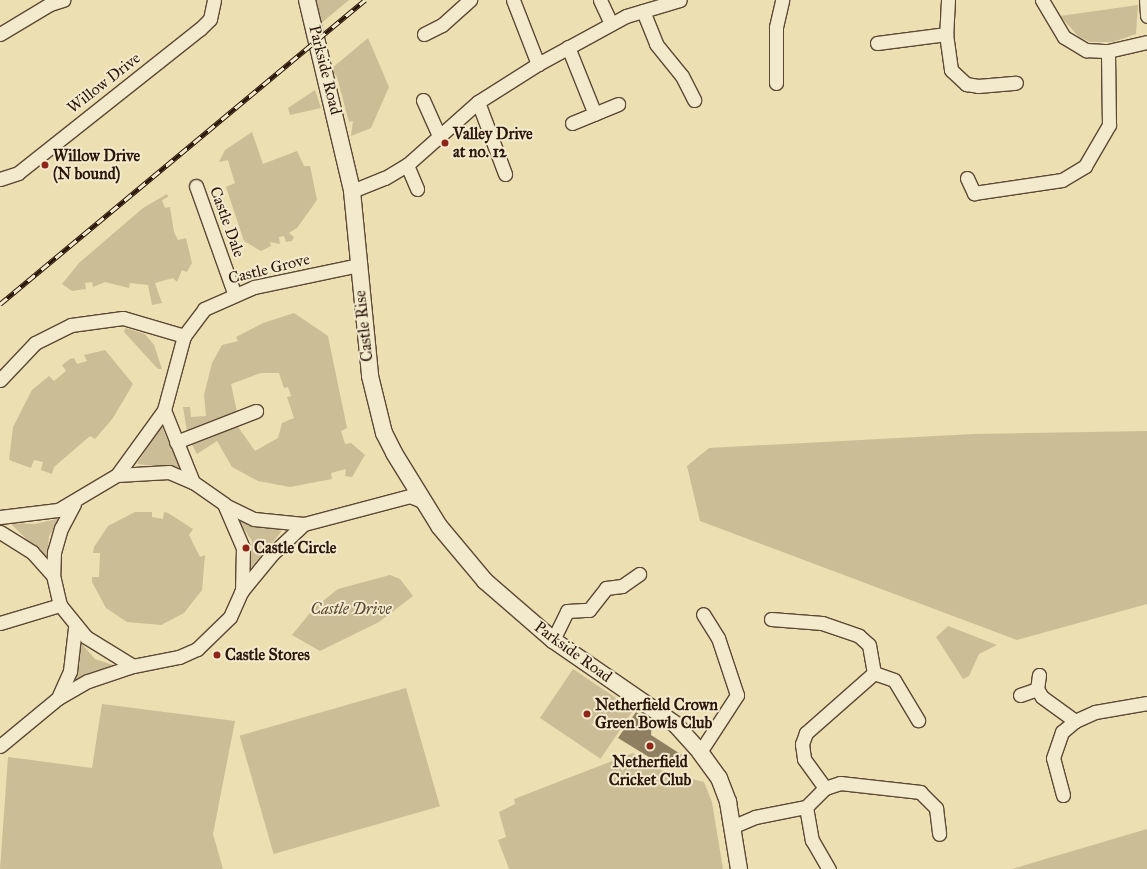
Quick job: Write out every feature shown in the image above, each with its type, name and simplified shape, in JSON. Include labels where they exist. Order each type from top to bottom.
[{"type":"street","points":[[0,34],[50,4],[63,0]]},
{"type":"street","name":"Willow Drive","points":[[0,179],[18,173],[200,29],[210,19],[214,0]]},
{"type":"street","name":"Parkside Road","points":[[306,0],[342,140]]},
{"type":"street","points":[[424,34],[442,25],[470,0]]},
{"type":"street","points":[[513,0],[538,64]]},
{"type":"street","points":[[600,0],[611,24]]},
{"type":"street","points":[[352,191],[385,178],[407,165],[440,138],[478,102],[538,64],[611,24],[643,11],[680,0]]},
{"type":"street","points":[[776,83],[776,27],[782,0]]},
{"type":"street","points":[[948,0],[946,34],[951,70],[966,84],[1016,82]]},
{"type":"street","points":[[1042,0],[1056,28],[1072,44],[1086,50],[1108,51],[1147,42]]},
{"type":"street","points":[[1146,0],[1147,16]]},
{"type":"street","points":[[643,11],[656,44],[682,76],[694,100]]},
{"type":"street","points":[[877,43],[946,34]]},
{"type":"street","points":[[568,48],[595,114]]},
{"type":"street","points":[[967,178],[974,193],[1062,180],[1085,166],[1109,125],[1108,51]]},
{"type":"street","points":[[423,100],[440,138]]},
{"type":"street","points":[[478,102],[505,174]]},
{"type":"street","points":[[572,123],[618,104]]},
{"type":"street","name":"Castle Rise","points":[[342,140],[352,191],[367,354],[378,412],[390,446],[422,501]]},
{"type":"street","points":[[407,165],[418,189]]},
{"type":"street","name":"Castle Dale","points":[[196,186],[234,293]]},
{"type":"street","name":"Castle Grove","points":[[0,517],[43,514],[74,504],[117,475],[164,410],[184,336],[204,309],[234,293],[358,266]]},
{"type":"street","points":[[0,380],[35,343],[71,325],[123,318],[184,336]]},
{"type":"street","points":[[164,410],[193,482]]},
{"type":"street","points":[[176,442],[256,410]]},
{"type":"street","points":[[117,475],[169,472],[193,482],[224,504],[254,520],[304,524],[410,496],[422,501]]},
{"type":"street","name":"Parkside Road","points":[[422,501],[485,581],[553,640],[676,725],[700,752],[718,778],[734,826],[740,869]]},
{"type":"street","points":[[74,504],[61,528],[53,575],[60,605],[75,628],[133,666]]},
{"type":"street","points":[[224,504],[243,548],[242,592]]},
{"type":"street","points":[[0,746],[58,698],[88,681],[133,666],[179,657],[197,649],[230,617],[242,592],[272,554],[304,524]]},
{"type":"street","points":[[0,532],[32,552],[53,575]]},
{"type":"street","points":[[553,640],[567,611],[590,610],[606,588],[622,586],[639,574]]},
{"type":"street","points":[[0,623],[60,605]]},
{"type":"street","points":[[700,752],[737,695],[718,638],[703,614]]},
{"type":"street","points":[[771,619],[806,619],[859,636],[869,645],[874,673]]},
{"type":"street","points":[[58,698],[70,671],[75,628]]},
{"type":"street","points":[[874,673],[894,680],[918,720]]},
{"type":"street","points":[[825,788],[804,759],[802,744],[806,733],[874,673]]},
{"type":"street","points":[[1038,675],[1037,689],[1048,702],[1075,721]]},
{"type":"street","points":[[1020,695],[1037,689]]},
{"type":"street","points":[[1063,795],[1053,758],[1062,732],[1075,721],[1095,712],[1147,703]]},
{"type":"street","points":[[734,826],[755,817],[806,807],[825,788],[840,783],[920,792],[936,808],[939,834]]},
{"type":"street","points":[[806,807],[812,840],[829,869]]},
{"type":"green space","points":[[312,0],[349,0],[319,25]]},
{"type":"green space","points":[[1138,5],[1136,34],[1113,42],[1090,42],[1079,37],[1060,16]]},
{"type":"green space","points":[[368,38],[389,87],[371,128],[351,136],[353,121],[349,122],[337,77],[331,69]]},
{"type":"green space","points":[[315,90],[321,108],[290,115],[288,108]]},
{"type":"green space","points":[[252,132],[263,164],[297,151],[304,166],[310,166],[317,200],[297,228],[289,233],[294,237],[292,241],[286,242],[284,236],[279,237],[280,244],[270,242],[271,246],[261,251],[244,241],[226,187],[235,183],[228,160],[219,162],[225,150]]},
{"type":"green space","points":[[167,194],[168,197],[162,200],[165,208],[170,207],[174,232],[178,240],[186,238],[192,263],[187,272],[182,270],[177,282],[173,278],[155,283],[162,303],[152,305],[148,285],[130,283],[129,288],[105,282],[93,287],[92,282],[85,283],[86,289],[72,291],[62,284],[79,263],[143,208]]},
{"type":"green space","points":[[294,313],[328,336],[347,428],[341,431],[345,444],[351,443],[365,455],[352,477],[345,476],[346,469],[331,473],[332,479],[290,487],[258,481],[232,467],[217,441],[197,454],[190,441],[236,424],[255,451],[278,438],[282,423],[294,418],[287,397],[291,396],[288,387],[284,388],[279,373],[261,373],[231,384],[237,412],[187,431],[183,407],[190,407],[191,417],[206,416],[204,395],[212,363],[222,345],[238,341],[236,337],[263,323]]},
{"type":"green space","points":[[125,328],[145,334],[154,345],[162,369],[158,369],[124,332]]},
{"type":"green space","points":[[105,350],[133,384],[113,418],[95,439],[90,436],[54,467],[52,474],[41,470],[43,462],[34,460],[31,468],[9,460],[13,427],[32,390],[49,376],[54,381],[66,371],[62,365],[70,359],[74,358],[77,364],[87,361],[84,355]]},
{"type":"green space","points":[[161,425],[181,469],[137,464]]},
{"type":"green space","points":[[1147,431],[1147,604],[1017,640],[700,521],[687,466],[709,448],[973,434]]},
{"type":"green space","points":[[135,512],[152,512],[152,517],[163,519],[164,512],[168,513],[193,529],[189,535],[200,557],[205,555],[202,590],[184,613],[161,625],[127,622],[106,608],[92,582],[92,577],[99,577],[100,553],[93,553],[94,547],[108,526]]},
{"type":"green space","points":[[61,518],[49,536],[47,559],[10,523],[35,524]]},
{"type":"green space","points":[[238,520],[282,531],[250,569],[252,541]]},
{"type":"green space","name":"Castle Drive","points":[[390,575],[400,579],[413,596],[379,622],[320,651],[292,635],[314,608],[338,589]]},
{"type":"green space","points":[[948,626],[997,645],[979,654],[969,676],[963,679],[936,637]]},
{"type":"green space","points":[[80,642],[95,659],[116,666],[74,682],[80,662]]},
{"type":"green space","name":"Netherfield Crown Green Bowls Club","points":[[573,669],[634,710],[601,759],[540,718]]},
{"type":"green space","points":[[406,688],[440,806],[274,854],[240,736]]},
{"type":"green space","points":[[102,704],[235,721],[213,834],[223,869],[0,869],[8,757],[92,768]]},
{"type":"green space","points":[[633,753],[674,778],[676,775],[704,782],[712,802],[723,869],[509,869],[498,840],[506,837],[499,812],[515,804],[514,799]]},
{"type":"green space","points":[[1147,829],[1147,869],[1012,869]]},
{"type":"building","name":"Netherfield Cricket Club","points":[[636,712],[652,722],[651,735],[682,755],[674,768],[660,760],[657,762],[618,738]]},
{"type":"railway","points":[[0,304],[365,0]]},
{"type":"place","name":"Valley Drive at no. 12","points":[[445,143]]},
{"type":"place","name":"Willow Drive (N bound)","points":[[45,165]]},
{"type":"place","name":"Castle Circle","points":[[246,548]]},
{"type":"place","name":"Castle Stores","points":[[217,655]]},
{"type":"place","name":"Netherfield Crown Green Bowls Club","points":[[587,714]]},
{"type":"place","name":"Netherfield Cricket Club","points":[[650,746]]}]
